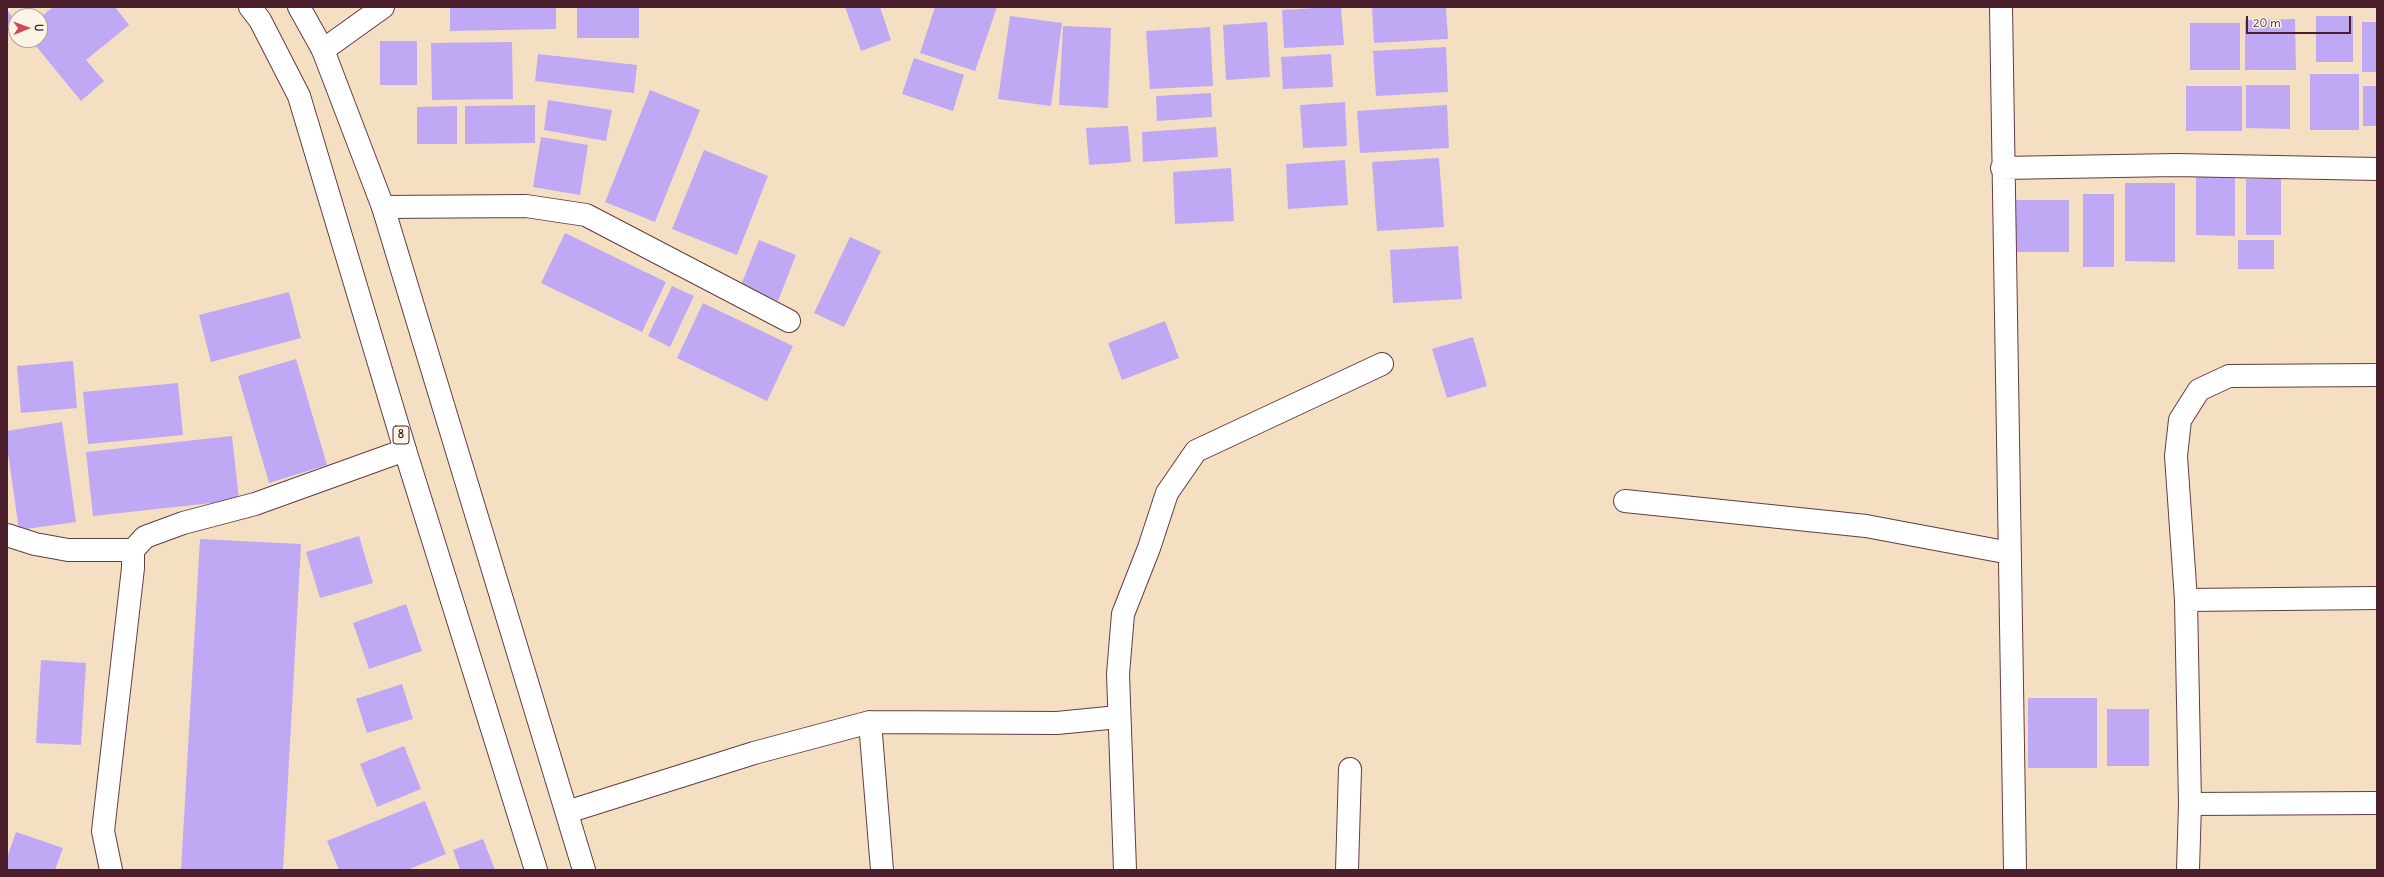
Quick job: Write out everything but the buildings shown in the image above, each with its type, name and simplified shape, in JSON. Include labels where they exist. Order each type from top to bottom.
[{"type":"main road","name":"8","points":[[250,7],[260,20],[298,96],[405,450],[536,870]]},
{"type":"main road","points":[[298,7],[323,50],[383,207],[584,870]]},
{"type":"main road","points":[[323,50],[383,7]]},
{"type":"main road","points":[[2001,7],[2002,168],[2015,870]]},
{"type":"main road","points":[[2002,168],[2176,164],[2377,169]]},
{"type":"main road","points":[[383,207],[526,206],[586,215],[789,321]]},
{"type":"main road","points":[[1125,870],[1118,717],[1120,703],[1118,674],[1123,614],[1149,548],[1167,493],[1196,451],[1382,364]]},
{"type":"main road","points":[[2188,870],[2190,804],[2186,600],[2176,456],[2180,420],[2199,390],[2229,376],[2377,375]]},
{"type":"main road","points":[[111,870],[103,831],[133,568],[133,550],[145,537],[183,523],[255,504],[405,450]]},
{"type":"main road","points":[[1625,501],[1866,526],[2010,553]]},
{"type":"main road","points":[[7,535],[34,544],[68,550],[133,550]]},
{"type":"main road","points":[[2186,600],[2377,598]]},
{"type":"main road","points":[[567,812],[754,753],[870,722],[1057,723],[1118,717]]},
{"type":"main road","points":[[870,722],[882,870]]},
{"type":"main road","points":[[1347,870],[1350,768]]},
{"type":"main road","points":[[2190,804],[2377,803]]}]
